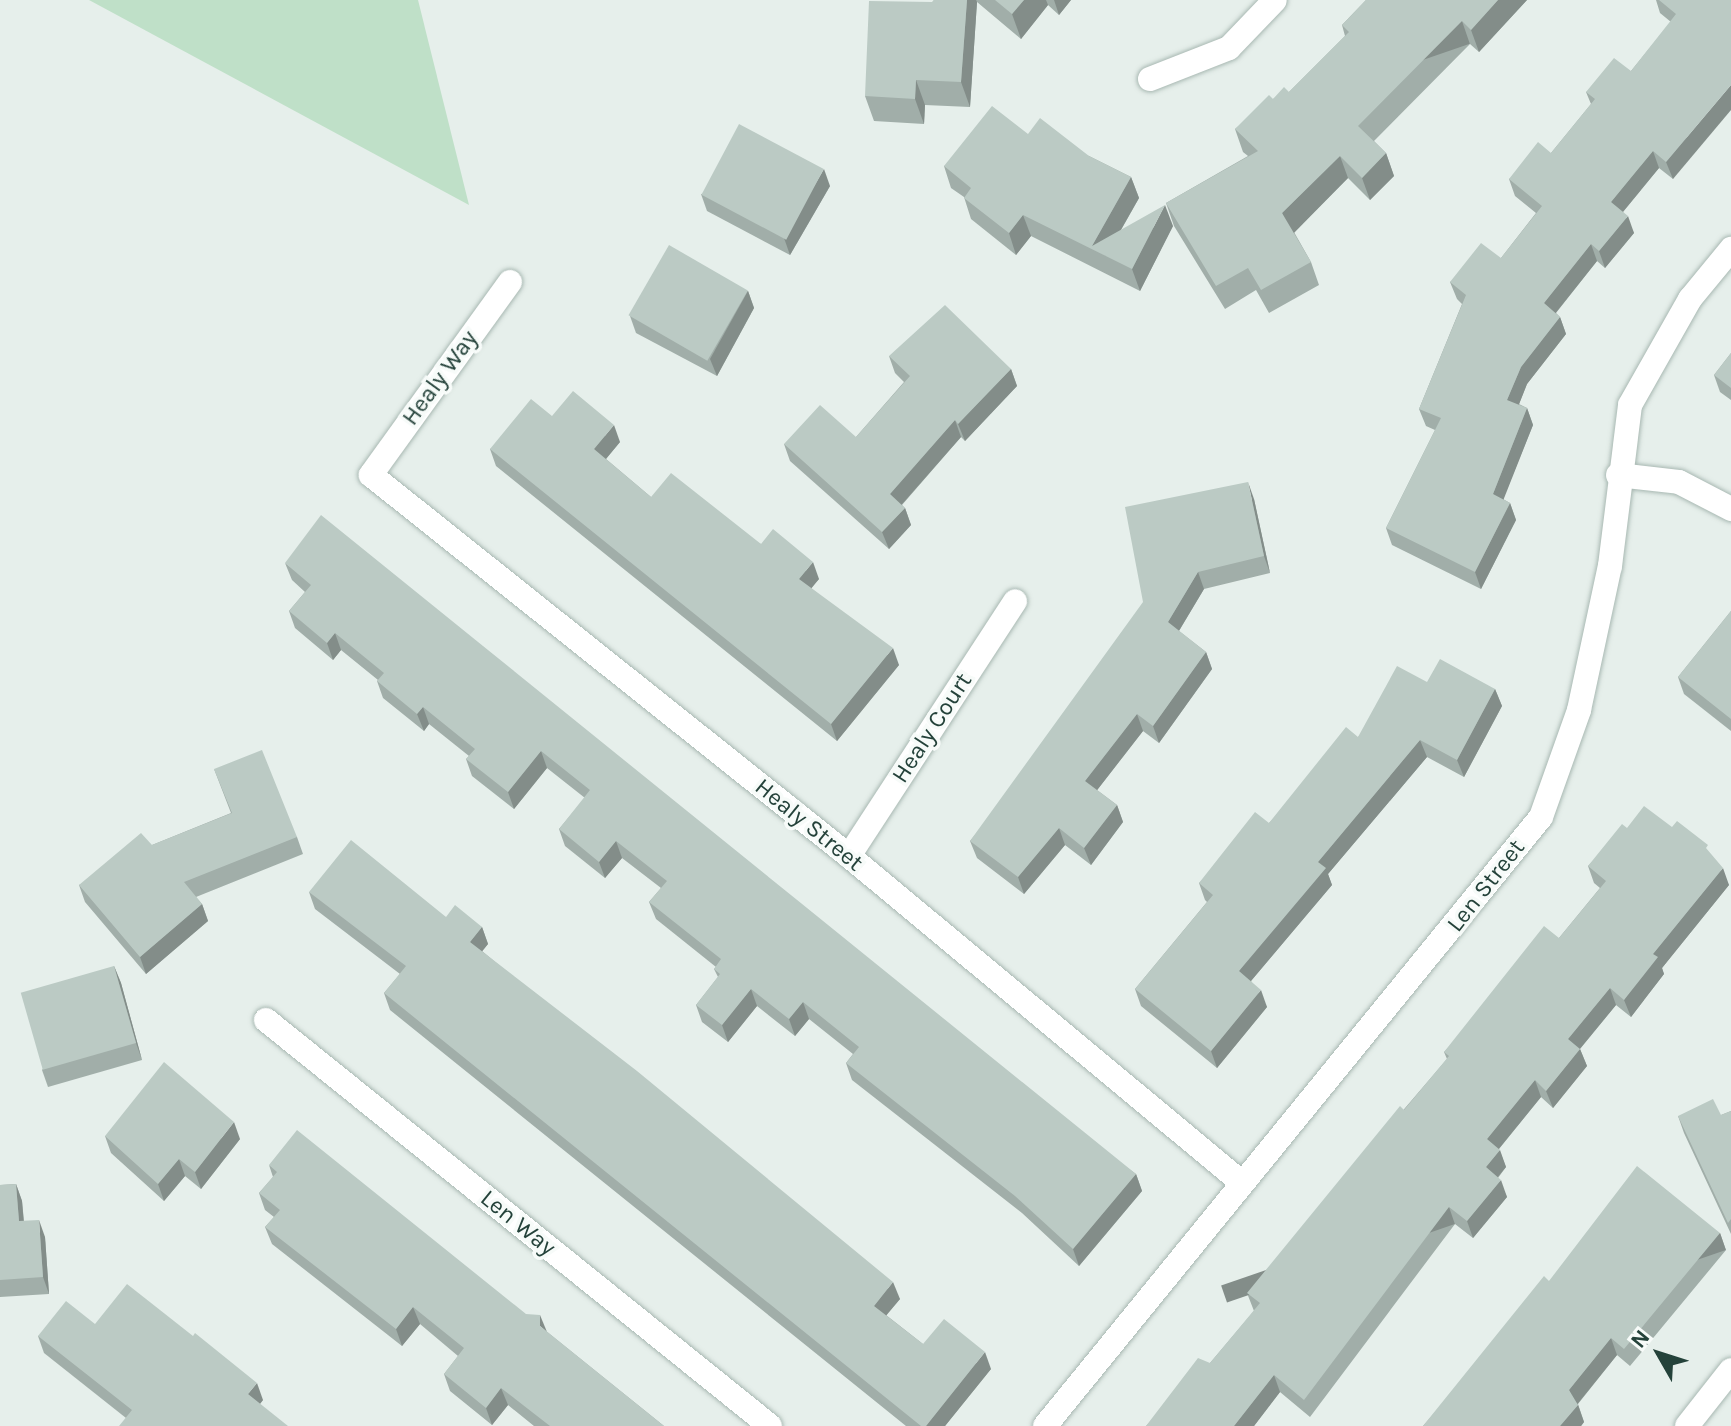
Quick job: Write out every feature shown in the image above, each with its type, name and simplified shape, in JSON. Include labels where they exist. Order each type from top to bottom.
[{"type":"street","points":[[1150,79],[1229,48],[1275,0]]},
{"type":"street","name":"Len Street","points":[[1045,1426],[1541,817],[1579,710],[1610,566],[1618,475],[1630,405],[1690,299],[1731,249]]},
{"type":"street","name":"Healy Way","points":[[371,475],[510,282]]},
{"type":"street","name":"Healy Street","points":[[371,475],[849,856],[1241,1182]]},
{"type":"street","points":[[1618,475],[1679,482],[1731,509]]},
{"type":"street","name":"Healy Court","points":[[849,856],[1015,601]]},
{"type":"street","name":"Len Way","points":[[266,1020],[770,1426]]},
{"type":"street","points":[[1687,1426],[1731,1370]]},
{"type":"green space","points":[[89,0],[418,0],[469,205]]},
{"type":"building","points":[[967,0],[961,82],[916,80],[915,99],[865,96],[869,1]]},
{"type":"building","points":[[995,0],[1024,0],[1012,14]]},
{"type":"building","points":[[1366,0],[1498,0],[1471,30],[1462,21],[1358,126],[1386,153],[1362,178],[1340,156],[1282,213],[1311,262],[1261,290],[1248,268],[1216,286],[1166,203],[1258,151],[1235,129],[1269,95],[1273,99],[1284,87],[1289,92],[1349,32],[1342,25]]},
{"type":"building","points":[[1659,0],[1731,0],[1731,85],[1666,162],[1653,151],[1611,202],[1628,216],[1599,251],[1591,244],[1544,303],[1560,317],[1521,367],[1507,400],[1527,408],[1493,494],[1510,503],[1475,572],[1386,528],[1441,418],[1419,409],[1466,295],[1450,282],[1481,243],[1501,258],[1542,206],[1509,179],[1538,142],[1551,153],[1595,99],[1586,92],[1614,58],[1631,71],[1676,14]]},
{"type":"building","points":[[992,106],[1028,134],[1040,118],[1089,156],[1131,177],[1092,246],[1165,205],[1132,269],[1023,215],[1009,233],[964,198],[971,188],[944,166]]},
{"type":"building","points":[[739,124],[824,169],[786,240],[701,195]]},
{"type":"building","points":[[669,245],[748,291],[707,361],[628,315]]},
{"type":"building","points":[[945,305],[1011,369],[958,424],[955,420],[890,494],[905,508],[882,532],[784,444],[820,405],[856,437],[910,376],[889,356]]},
{"type":"building","points":[[1731,353],[1731,388],[1714,375]]},
{"type":"building","points":[[573,391],[614,425],[594,449],[651,497],[671,473],[761,544],[773,529],[813,562],[799,579],[893,648],[831,724],[490,449],[531,399],[552,416]]},
{"type":"building","points":[[1248,482],[1264,556],[1198,572],[1168,622],[1206,652],[1153,726],[1137,714],[1085,781],[1117,805],[1084,848],[1059,828],[1018,877],[970,841],[1143,602],[1125,507]]},
{"type":"building","points":[[321,515],[1136,1174],[1073,1249],[1015,1196],[846,1063],[859,1047],[803,1002],[789,1019],[751,989],[722,1025],[696,1005],[720,974],[714,969],[721,959],[649,902],[667,881],[616,841],[599,862],[559,829],[590,790],[541,751],[508,792],[466,759],[475,749],[423,707],[417,714],[377,681],[384,673],[335,633],[327,643],[289,611],[311,585],[285,563]]},
{"type":"building","points":[[1731,611],[1731,719],[1678,677]]},
{"type":"building","points":[[1440,659],[1495,689],[1457,760],[1420,740],[1318,862],[1326,868],[1239,971],[1261,990],[1211,1051],[1135,989],[1213,895],[1199,883],[1255,812],[1269,823],[1346,727],[1358,737],[1397,666],[1427,682]]},
{"type":"building","points":[[262,750],[297,837],[184,882],[202,904],[140,957],[79,885],[141,833],[152,845],[232,813],[214,769]]},
{"type":"building","points":[[1644,806],[1672,827],[1677,821],[1708,845],[1706,848],[1723,868],[1653,954],[1658,957],[1624,1000],[1610,988],[1568,1039],[1580,1049],[1546,1091],[1535,1080],[1487,1139],[1500,1150],[1486,1167],[1501,1180],[1467,1221],[1449,1207],[1304,1400],[1274,1375],[1234,1426],[1146,1426],[1198,1358],[1210,1363],[1260,1303],[1247,1293],[1400,1106],[1404,1110],[1449,1056],[1444,1052],[1544,926],[1559,938],[1606,881],[1588,866],[1622,824],[1627,828]]},
{"type":"building","points":[[351,840],[446,917],[455,905],[482,927],[470,942],[637,1071],[893,1282],[874,1306],[923,1344],[944,1319],[985,1352],[926,1426],[921,1426],[384,993],[406,966],[309,892]]},
{"type":"building","points":[[114,966],[136,1043],[43,1070],[21,993]]},
{"type":"building","points":[[164,1062],[234,1122],[195,1172],[179,1159],[158,1184],[105,1136]]},
{"type":"building","points":[[1713,1099],[1721,1115],[1731,1111],[1731,1219],[1728,1223],[1678,1116]]},
{"type":"building","points":[[297,1130],[526,1314],[540,1315],[540,1326],[664,1426],[550,1426],[501,1388],[486,1408],[444,1374],[464,1348],[413,1307],[396,1329],[265,1227],[280,1210],[259,1193],[277,1172],[269,1165]]},
{"type":"building","points":[[1637,1166],[1720,1233],[1624,1349],[1611,1338],[1569,1390],[1578,1405],[1560,1426],[1423,1426],[1544,1276],[1549,1281]]},
{"type":"building","points":[[16,1184],[19,1221],[39,1220],[43,1277],[0,1280],[0,1185]]},
{"type":"building","points":[[127,1284],[257,1383],[248,1394],[288,1426],[119,1426],[132,1410],[38,1336],[66,1301],[95,1324]]}]
